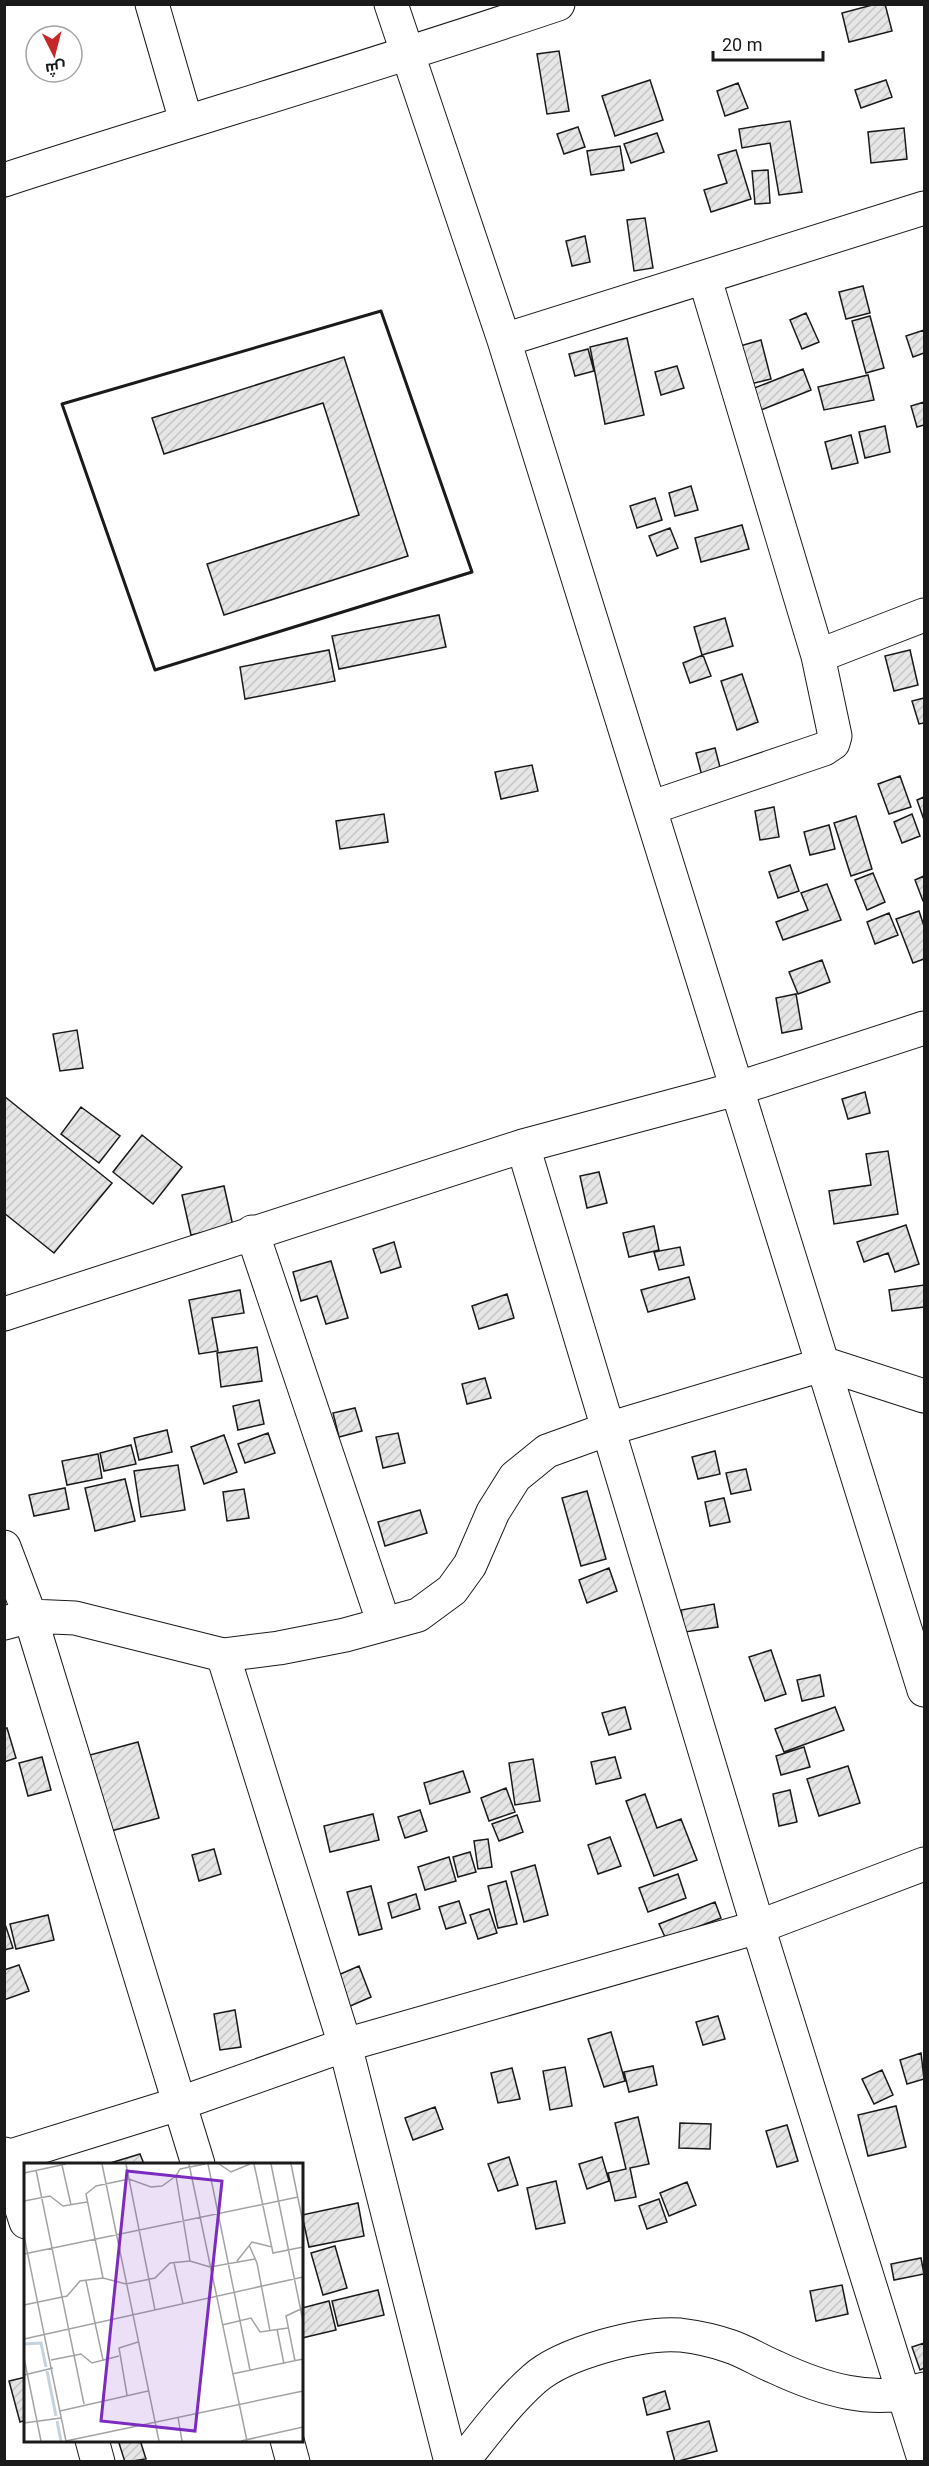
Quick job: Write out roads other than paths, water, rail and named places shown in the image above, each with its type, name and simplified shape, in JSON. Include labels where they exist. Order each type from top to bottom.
[{"type":"street","points":[[152,4],[186,121]]},
{"type":"street","points":[[391,4],[504,340],[736,1089],[825,1364],[924,1690]]},
{"type":"street","points":[[4,180],[186,121],[407,55],[558,4]]},
{"type":"street","points":[[504,340],[705,279],[924,208]]},
{"type":"street","points":[[650,808],[829,746],[833,743],[836,730],[818,656],[705,279]]},
{"type":"street","points":[[818,656],[924,615]]},
{"type":"street","points":[[4,1314],[523,1146],[736,1089],[924,1028]]},
{"type":"street","points":[[523,1146],[758,1928],[914,2392],[924,2459]]},
{"type":"street","points":[[252,1232],[384,1624]]},
{"type":"street","points":[[17,1619],[75,1618],[223,1655],[301,1644],[384,1624],[418,1615],[452,1590],[470,1566],[493,1512],[515,1477],[547,1451],[608,1429],[825,1364],[924,1396]]},
{"type":"street","points":[[4,1547],[17,1619],[198,2163]]},
{"type":"street","points":[[223,1655],[345,2045],[451,2462]]},
{"type":"street","points":[[24,2216],[5,2156],[178,2104],[345,2045],[758,1928],[924,1864]]},
{"type":"street","points":[[462,2462],[500,2414],[536,2377],[579,2354],[635,2339],[680,2335],[730,2346],[820,2387],[853,2394],[914,2392]]},
{"type":"street","points":[[93,2442],[98,2462]]},
{"type":"street","points":[[288,2442],[293,2462]]}]
